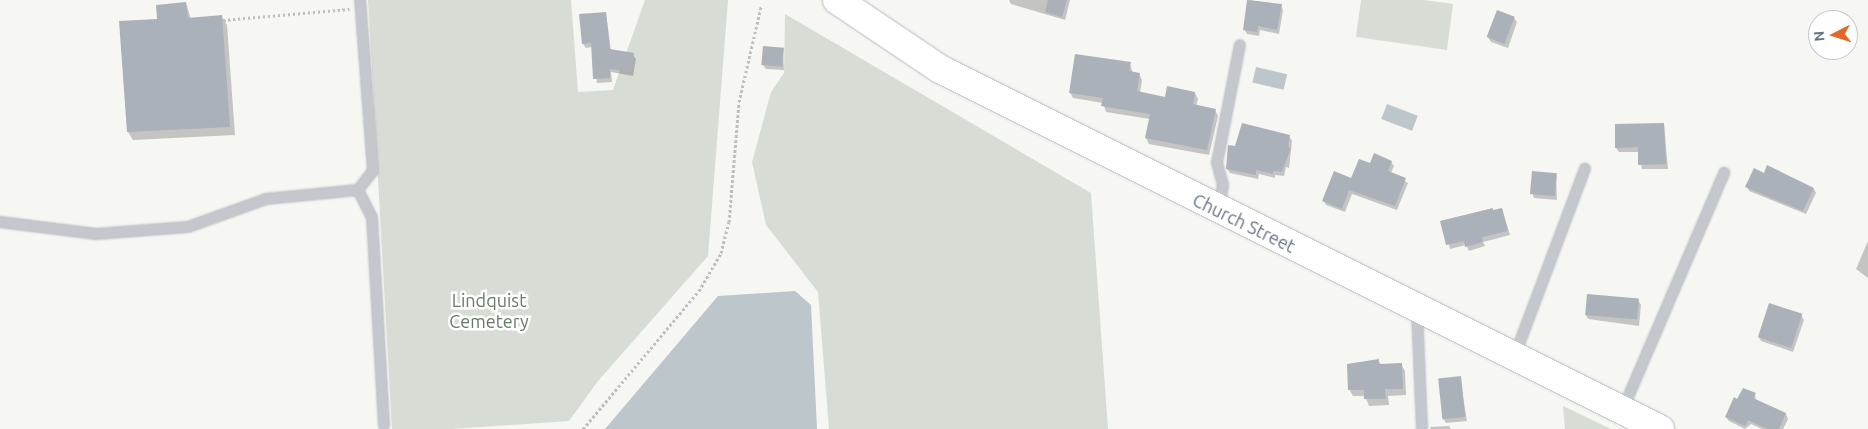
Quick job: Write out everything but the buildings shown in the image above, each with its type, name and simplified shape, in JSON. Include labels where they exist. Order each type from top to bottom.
[{"type":"street","name":"Church Street","points":[[837,0],[940,69],[1219,211],[1660,429]]},
{"type":"lane","points":[[0,222],[96,234],[188,228],[266,199],[358,190],[373,171],[362,4]]},
{"type":"lane","points":[[1219,211],[1223,185],[1217,164],[1240,45]]},
{"type":"lane","points":[[1514,357],[1585,169]]},
{"type":"lane","points":[[1623,411],[1724,173]]},
{"type":"lane","points":[[358,190],[372,217],[384,426]]},
{"type":"lane","points":[[1417,309],[1416,349],[1422,429]]},
{"type":"path","points":[[223,20],[362,4]]},
{"type":"path","points":[[583,429],[699,291],[721,253],[729,222],[739,102],[762,7]]},
{"type":"green space","name":"Lindquist Cemetery","points":[[368,0],[571,0],[578,92],[613,90],[645,0],[728,0],[708,256],[598,381],[569,421],[451,429],[392,429]]},
{"type":"green space","points":[[1361,0],[1424,0],[1453,4],[1447,50],[1356,37]]},
{"type":"green space","points":[[785,14],[1091,193],[1108,429],[829,429],[818,292],[766,225],[752,162],[771,92],[784,73]]},
{"type":"green space","points":[[1563,406],[1611,429],[1565,429]]},
{"type":"shaded area","points":[[1256,67],[1287,74],[1284,90],[1252,83]]},
{"type":"shaded area","points":[[1387,104],[1418,116],[1412,131],[1381,119]]},
{"type":"shaded area","points":[[795,291],[811,305],[817,429],[605,429],[718,296]]}]
